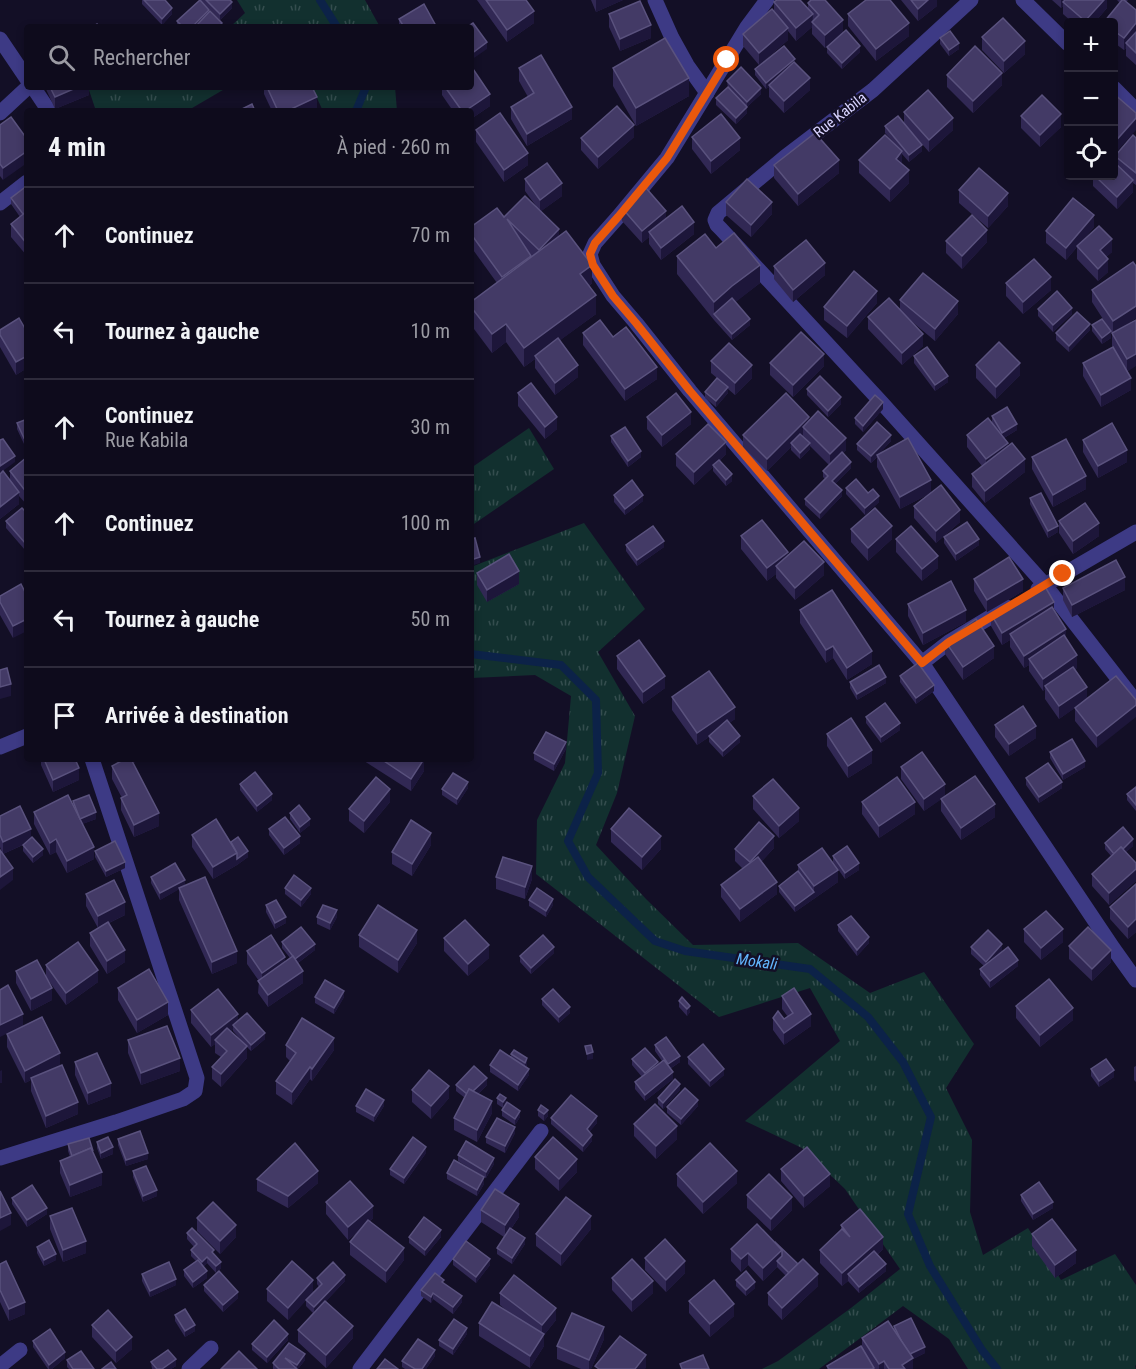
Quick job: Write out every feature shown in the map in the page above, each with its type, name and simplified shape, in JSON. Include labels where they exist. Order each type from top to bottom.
[{"type":"street","points":[[655,0],[687,65],[707,93]]},
{"type":"street","points":[[767,0],[747,27],[667,158],[595,243],[590,254],[593,265],[613,296],[690,391],[922,663],[1136,980]]},
{"type":"street","name":"Rue Kabila","points":[[971,0],[873,90],[784,157],[718,213],[715,220],[721,230],[882,403],[1045,585]]},
{"type":"street","points":[[1023,0],[1064,40]]},
{"type":"street","points":[[0,39],[24,75]]},
{"type":"street","points":[[0,113],[25,90]]},
{"type":"street","points":[[35,90],[46,108]]},
{"type":"street","points":[[1118,93],[1136,110]]},
{"type":"street","points":[[0,203],[24,184]]},
{"type":"street","points":[[922,663],[949,642],[1136,532]]},
{"type":"street","points":[[1045,585],[1136,702]]},
{"type":"street","points":[[0,747],[24,737]]},
{"type":"street","points":[[0,1158],[183,1099],[195,1091],[197,1078],[93,762]]},
{"type":"street","points":[[360,1369],[542,1131]]},
{"type":"street","points":[[189,1369],[211,1348]]},
{"type":"street","points":[[0,1366],[20,1350]]},
{"type":"green space","points":[[237,0],[365,0],[378,24],[233,24],[245,13]]},
{"type":"green space","points":[[89,90],[223,90],[192,108],[95,108]]},
{"type":"green space","points":[[313,90],[395,90],[397,108],[322,108]]},
{"type":"green space","points":[[529,428],[554,469],[474,524],[474,466]]},
{"type":"green space","points":[[584,523],[645,609],[598,652],[635,716],[617,793],[596,845],[693,945],[798,943],[870,993],[924,972],[974,1044],[946,1088],[972,1140],[970,1212],[983,1255],[1028,1228],[1061,1280],[1115,1254],[1136,1285],[1136,1369],[968,1369],[949,1339],[903,1306],[819,1369],[762,1369],[778,1361],[900,1269],[845,1189],[802,1148],[745,1121],[840,1041],[810,988],[719,1017],[536,874],[537,820],[565,763],[571,696],[535,675],[474,678],[474,566]]},
{"type":"building","points":[[144,0],[165,0],[172,8],[162,19]]},
{"type":"building","points":[[200,0],[209,10],[195,24],[180,24],[177,21]]},
{"type":"building","points":[[206,0],[230,0],[232,2],[220,14]]},
{"type":"building","points":[[486,0],[526,0],[534,11],[507,30]]},
{"type":"building","points":[[800,0],[813,14],[796,28],[774,2]]},
{"type":"building","points":[[811,0],[825,0],[843,20],[825,35],[812,22],[819,15],[808,3]]},
{"type":"building","points":[[866,0],[890,0],[909,23],[876,49],[848,14]]},
{"type":"building","points":[[911,0],[928,0],[918,9]]},
{"type":"building","points":[[1065,0],[1104,0],[1088,18],[1082,18],[1063,2]]},
{"type":"building","points":[[1122,0],[1136,10],[1136,23],[1124,38],[1118,34],[1118,18],[1107,18]]},
{"type":"building","points":[[640,1],[651,25],[620,39],[609,14]]},
{"type":"building","points":[[424,4],[435,24],[402,24],[399,19]]},
{"type":"building","points":[[772,9],[788,28],[759,53],[743,34]]},
{"type":"building","points":[[210,11],[222,23],[221,24],[198,24]]},
{"type":"building","points":[[1003,18],[1025,41],[1004,61],[982,37]]},
{"type":"building","points":[[474,24],[487,42],[474,52]]},
{"type":"building","points":[[846,30],[860,46],[842,63],[827,47]]},
{"type":"building","points":[[950,31],[959,43],[949,50],[940,38]]},
{"type":"building","points":[[1136,32],[1136,53],[1126,43]]},
{"type":"building","points":[[665,38],[689,78],[636,108],[613,68]]},
{"type":"building","points":[[784,46],[795,59],[766,83],[755,69]]},
{"type":"building","points":[[975,46],[1002,73],[973,101],[947,75]]},
{"type":"building","points":[[541,55],[572,107],[527,134],[511,107],[534,93],[519,68]]},
{"type":"building","points":[[794,62],[810,78],[784,101],[769,85]]},
{"type":"building","points":[[741,67],[761,88],[747,102],[727,81]]},
{"type":"building","points":[[474,70],[490,94],[469,108],[460,108],[447,90],[474,90]]},
{"type":"building","points":[[728,87],[747,107],[736,118],[716,98]]},
{"type":"building","points":[[52,90],[71,90],[55,97]]},
{"type":"building","points":[[268,90],[314,90],[317,97],[293,108],[277,108]]},
{"type":"building","points":[[928,90],[953,118],[929,140],[904,112]]},
{"type":"building","points":[[1042,95],[1061,114],[1040,135],[1021,116]]},
{"type":"building","points":[[1118,97],[1136,113],[1136,118],[1118,138]]},
{"type":"building","points":[[617,106],[634,125],[598,157],[581,138]]},
{"type":"building","points":[[500,113],[528,153],[504,170],[476,130]]},
{"type":"building","points":[[721,114],[740,138],[711,161],[692,137]]},
{"type":"building","points":[[898,116],[922,145],[909,155],[885,126]]},
{"type":"building","points":[[11,117],[24,135],[24,153],[3,168],[0,164],[0,125]]},
{"type":"building","points":[[815,133],[839,160],[798,194],[774,165]]},
{"type":"building","points":[[885,135],[902,151],[896,159],[909,170],[890,189],[859,160]]},
{"type":"building","points":[[1133,135],[1136,138],[1136,173],[1118,158],[1118,152]]},
{"type":"building","points":[[547,163],[562,183],[540,200],[525,179]]},
{"type":"building","points":[[1118,166],[1133,180],[1117,197],[1099,180],[1118,180]]},
{"type":"building","points":[[979,168],[1008,193],[988,216],[959,190]]},
{"type":"building","points":[[747,179],[772,202],[751,225],[726,202]]},
{"type":"building","points":[[24,188],[24,213],[23,214],[11,198]]},
{"type":"building","points":[[646,188],[666,211],[642,231],[622,208]]},
{"type":"building","points":[[525,196],[559,229],[539,250],[507,219],[531,256],[502,277],[474,238],[474,225],[497,208],[504,217]]},
{"type":"building","points":[[1073,198],[1094,215],[1066,248],[1046,231]]},
{"type":"building","points":[[682,206],[694,222],[661,248],[649,232]]},
{"type":"building","points":[[24,213],[24,240],[11,224]]},
{"type":"building","points":[[972,215],[987,230],[962,256],[946,241]]},
{"type":"building","points":[[1099,226],[1112,239],[1100,250],[1108,259],[1098,269],[1077,246]]},
{"type":"building","points":[[566,231],[592,265],[580,274],[596,295],[524,348],[506,324],[492,334],[474,311],[474,300]]},
{"type":"building","points":[[734,233],[760,265],[714,302],[677,256],[705,234],[716,248]]},
{"type":"building","points":[[806,240],[825,263],[793,290],[774,266]]},
{"type":"building","points":[[1034,259],[1051,277],[1023,302],[1006,283]]},
{"type":"building","points":[[1133,262],[1136,266],[1136,306],[1113,321],[1092,290]]},
{"type":"building","points":[[854,271],[877,291],[847,326],[824,307]]},
{"type":"building","points":[[923,273],[958,301],[935,329],[900,300]]},
{"type":"building","points":[[1057,291],[1072,308],[1053,325],[1038,309]]},
{"type":"building","points":[[732,298],[750,319],[732,334],[714,314]]},
{"type":"building","points":[[889,298],[923,334],[902,353],[868,317]]},
{"type":"building","points":[[1077,312],[1090,324],[1069,346],[1056,333]]},
{"type":"building","points":[[19,318],[24,327],[24,358],[16,362],[0,335],[0,330]]},
{"type":"building","points":[[1102,319],[1111,331],[1102,338],[1092,325]]},
{"type":"building","points":[[600,320],[613,337],[626,327],[657,367],[625,389],[583,333]]},
{"type":"building","points":[[1136,320],[1136,354],[1127,359],[1112,333]]},
{"type":"building","points":[[801,332],[824,354],[793,385],[770,363]]},
{"type":"building","points":[[558,338],[578,365],[555,383],[535,356]]},
{"type":"building","points":[[999,342],[1020,363],[996,387],[976,365]]},
{"type":"building","points":[[729,343],[752,365],[735,383],[711,361]]},
{"type":"building","points":[[927,347],[948,376],[935,385],[914,356]]},
{"type":"building","points":[[1113,347],[1131,378],[1101,395],[1083,363]]},
{"type":"building","points":[[820,376],[841,397],[828,411],[807,389]]},
{"type":"building","points":[[717,378],[728,387],[716,401],[705,392]]},
{"type":"building","points":[[531,383],[557,417],[545,427],[518,393]]},
{"type":"building","points":[[676,393],[691,412],[662,435],[647,417]]},
{"type":"building","points":[[786,393],[809,417],[767,459],[743,435]]},
{"type":"building","points":[[875,395],[883,402],[863,426],[855,418]]},
{"type":"building","points":[[1007,407],[1017,424],[1002,433],[992,416]]},
{"type":"building","points":[[818,411],[846,438],[830,454],[803,427]]},
{"type":"building","points":[[988,418],[1008,443],[986,459],[967,435]]},
{"type":"building","points":[[24,420],[24,438],[17,423]]},
{"type":"building","points":[[877,422],[891,435],[871,456],[857,444]]},
{"type":"building","points":[[1112,423],[1127,450],[1098,466],[1083,440]]},
{"type":"building","points":[[708,424],[726,442],[694,472],[676,454]]},
{"type":"building","points":[[625,427],[641,451],[628,461],[611,436]]},
{"type":"building","points":[[800,434],[810,443],[800,453],[791,443]]},
{"type":"building","points":[[908,438],[931,480],[900,497],[877,455]]},
{"type":"building","points":[[3,439],[15,456],[0,466],[0,440]]},
{"type":"building","points":[[1066,439],[1086,476],[1053,495],[1032,457]]},
{"type":"building","points":[[1012,443],[1025,459],[985,491],[972,474]]},
{"type":"building","points":[[842,452],[851,462],[832,481],[842,490],[820,513],[805,499],[828,476],[823,471]]},
{"type":"building","points":[[24,459],[24,489],[10,471]]},
{"type":"building","points":[[719,460],[732,474],[726,480],[713,465]]},
{"type":"building","points":[[3,471],[19,492],[0,507],[0,474]]},
{"type":"building","points":[[856,479],[868,493],[873,489],[879,496],[865,508],[846,488]]},
{"type":"building","points":[[632,480],[643,495],[625,509],[614,495]]},
{"type":"building","points":[[941,485],[960,510],[936,531],[914,506]]},
{"type":"building","points":[[1041,493],[1058,526],[1048,531],[1030,498]]},
{"type":"building","points":[[1085,503],[1099,523],[1073,541],[1059,521]]},
{"type":"building","points":[[22,508],[24,510],[24,542],[6,521]]},
{"type":"building","points":[[875,508],[892,526],[868,548],[851,529]]},
{"type":"building","points":[[762,520],[788,552],[767,568],[741,536]]},
{"type":"building","points":[[967,522],[979,539],[956,554],[944,537]]},
{"type":"building","points":[[653,526],[664,541],[637,560],[626,545]]},
{"type":"building","points":[[911,526],[938,556],[922,569],[896,539]]},
{"type":"building","points":[[474,538],[480,557],[474,559]]},
{"type":"building","points":[[804,541],[824,562],[795,588],[776,566]]},
{"type":"building","points":[[509,554],[519,571],[487,590],[477,573]]},
{"type":"building","points":[[1009,557],[1023,579],[987,600],[974,579]]},
{"type":"building","points":[[1116,560],[1125,577],[1072,605],[1063,588]]},
{"type":"building","points":[[951,581],[966,610],[923,633],[908,604]]},
{"type":"building","points":[[1043,583],[1054,602],[1002,633],[991,614]]},
{"type":"building","points":[[21,584],[24,590],[24,620],[13,626],[0,602],[0,596]]},
{"type":"building","points":[[832,590],[872,651],[847,668],[833,646],[826,650],[800,610]]},
{"type":"building","points":[[1052,607],[1066,629],[1024,656],[1010,634]]},
{"type":"building","points":[[976,619],[994,646],[963,667],[945,641]]},
{"type":"building","points":[[1064,635],[1077,655],[1043,679],[1029,659]]},
{"type":"building","points":[[639,640],[665,676],[643,692],[617,656]]},
{"type":"building","points":[[918,663],[934,685],[916,698],[900,676]]},
{"type":"building","points":[[879,665],[886,677],[857,694],[850,682]]},
{"type":"building","points":[[1073,667],[1087,687],[1059,706],[1045,686]]},
{"type":"building","points":[[7,668],[11,684],[0,687],[0,670]]},
{"type":"building","points":[[709,671],[735,707],[697,733],[672,697]]},
{"type":"building","points":[[1116,676],[1136,700],[1136,705],[1097,736],[1075,708]]},
{"type":"building","points":[[885,703],[900,723],[881,737],[866,717]]},
{"type":"building","points":[[1023,706],[1036,726],[1009,744],[995,725]]},
{"type":"building","points":[[851,718],[872,750],[848,766],[827,734]]},
{"type":"building","points":[[727,720],[740,736],[723,751],[709,736]]},
{"type":"building","points":[[546,732],[566,742],[554,764],[534,753]]},
{"type":"building","points":[[1072,739],[1085,761],[1063,774],[1050,752]]},
{"type":"building","points":[[922,752],[945,784],[924,799],[901,767]]},
{"type":"building","points":[[45,762],[76,762],[79,768],[53,780]]},
{"type":"building","points":[[119,762],[133,762],[159,813],[134,825],[121,798],[127,795],[112,766]]},
{"type":"building","points":[[386,762],[422,762],[411,779]]},
{"type":"building","points":[[1048,763],[1062,782],[1039,797],[1026,778]]},
{"type":"building","points":[[255,772],[272,794],[257,806],[240,784]]},
{"type":"building","points":[[453,773],[468,782],[457,799],[442,789]]},
{"type":"building","points":[[975,776],[995,804],[961,828],[941,799]]},
{"type":"building","points":[[376,777],[390,789],[364,821],[349,809]]},
{"type":"building","points":[[897,777],[915,802],[879,826],[862,802]]},
{"type":"building","points":[[773,779],[799,808],[779,826],[753,796]]},
{"type":"building","points":[[1136,787],[1136,805],[1127,794]]},
{"type":"building","points":[[68,795],[94,847],[67,861],[56,839],[50,843],[34,812]]},
{"type":"building","points":[[89,795],[96,812],[80,819],[73,801]]},
{"type":"building","points":[[299,805],[310,819],[300,827],[290,813]]},
{"type":"building","points":[[20,806],[31,829],[3,842],[0,835],[0,816]]},
{"type":"building","points":[[629,808],[661,836],[642,857],[611,829]]},
{"type":"building","points":[[285,817],[300,836],[284,848],[269,829]]},
{"type":"building","points":[[216,819],[237,853],[213,867],[192,835]]},
{"type":"building","points":[[411,820],[431,833],[412,864],[392,852]]},
{"type":"building","points":[[759,822],[774,836],[750,862],[735,849]]},
{"type":"building","points":[[1123,827],[1133,839],[1114,854],[1105,843]]},
{"type":"building","points":[[32,837],[43,849],[33,857],[23,845]]},
{"type":"building","points":[[238,837],[248,851],[237,859],[237,853],[231,842]]},
{"type":"building","points":[[115,841],[125,862],[106,871],[95,851]]},
{"type":"building","points":[[847,846],[859,863],[845,873],[833,856]]},
{"type":"building","points":[[1121,847],[1136,863],[1136,869],[1109,893],[1092,874]]},
{"type":"building","points":[[822,848],[838,870],[814,886],[798,865]]},
{"type":"building","points":[[0,850],[13,868],[0,877]]},
{"type":"building","points":[[503,857],[532,866],[525,887],[496,877]]},
{"type":"building","points":[[758,857],[777,882],[740,909],[721,885]]},
{"type":"building","points":[[175,863],[185,880],[160,893],[151,877]]},
{"type":"building","points":[[798,871],[814,892],[795,906],[779,886]]},
{"type":"building","points":[[294,875],[311,888],[301,900],[285,888]]},
{"type":"building","points":[[205,877],[237,951],[212,962],[179,888]]},
{"type":"building","points":[[114,880],[125,902],[98,916],[86,894]]},
{"type":"building","points":[[1136,884],[1136,919],[1128,927],[1110,907]]},
{"type":"building","points":[[537,888],[553,899],[546,911],[529,900]]},
{"type":"building","points":[[276,900],[286,917],[275,923],[266,905]]},
{"type":"building","points":[[323,905],[337,910],[330,923],[317,917]]},
{"type":"building","points":[[378,905],[417,930],[398,960],[359,935]]},
{"type":"building","points":[[1046,911],[1063,929],[1041,948],[1024,929]]},
{"type":"building","points":[[851,916],[869,937],[857,950],[838,925]]},
{"type":"building","points":[[465,920],[489,945],[468,964],[444,938]]},
{"type":"building","points":[[108,922],[125,950],[107,961],[90,933]]},
{"type":"building","points":[[301,927],[315,944],[295,959],[282,942]]},
{"type":"building","points":[[1088,927],[1111,950],[1092,969],[1069,946]]},
{"type":"building","points":[[988,930],[1002,944],[986,962],[971,947]]},
{"type":"building","points":[[271,935],[285,957],[262,973],[247,951]]},
{"type":"building","points":[[543,935],[554,947],[531,968],[520,956]]},
{"type":"building","points":[[78,942],[98,970],[66,993],[46,965]]},
{"type":"building","points":[[1008,947],[1018,960],[990,981],[980,969]]},
{"type":"building","points":[[293,956],[303,971],[268,995],[258,981]]},
{"type":"building","points":[[37,960],[52,988],[31,999],[16,971]]},
{"type":"building","points":[[149,969],[168,1002],[137,1020],[118,988]]},
{"type":"building","points":[[1049,979],[1073,1008],[1040,1035],[1016,1006]]},
{"type":"building","points":[[325,980],[344,991],[334,1008],[315,997]]},
{"type":"building","points":[[8,985],[23,1014],[0,1025],[0,990]]},
{"type":"building","points":[[794,988],[811,1014],[784,1033],[773,1018],[778,1011],[784,1019],[793,1013],[782,996]]},
{"type":"building","points":[[218,989],[238,1014],[211,1035],[191,1010]]},
{"type":"building","points":[[553,989],[570,1007],[559,1017],[542,999]]},
{"type":"building","points":[[682,997],[690,1006],[687,1009],[679,1001]]},
{"type":"building","points":[[247,1013],[265,1033],[251,1045],[233,1025]]},
{"type":"building","points":[[42,1017],[60,1053],[25,1071],[7,1034]]},
{"type":"building","points":[[302,1018],[334,1038],[292,1092],[276,1081],[296,1053],[286,1045]]},
{"type":"building","points":[[167,1026],[180,1058],[141,1073],[128,1040]]},
{"type":"building","points":[[227,1028],[247,1046],[221,1074],[212,1067],[227,1051],[215,1040]]},
{"type":"building","points":[[666,1037],[680,1056],[668,1064],[655,1045]]},
{"type":"building","points":[[703,1044],[724,1069],[710,1081],[688,1057]]},
{"type":"building","points":[[591,1045],[593,1052],[587,1054],[585,1046]]},
{"type":"building","points":[[645,1048],[658,1062],[645,1073],[632,1059]]},
{"type":"building","points":[[500,1050],[529,1069],[518,1085],[490,1065]]},
{"type":"building","points":[[514,1050],[527,1058],[525,1063],[511,1054]]},
{"type":"building","points":[[97,1053],[111,1083],[88,1093],[75,1062]]},
{"type":"building","points":[[1106,1059],[1114,1070],[1099,1081],[1091,1069]]},
{"type":"building","points":[[664,1060],[673,1072],[645,1095],[635,1082]]},
{"type":"building","points":[[62,1065],[78,1102],[46,1116],[31,1078]]},
{"type":"building","points":[[474,1066],[487,1078],[473,1091],[469,1089],[467,1094],[456,1085]]},
{"type":"building","points":[[429,1070],[449,1086],[431,1106],[412,1090]]},
{"type":"building","points":[[675,1079],[680,1084],[663,1103],[658,1098]]},
{"type":"building","points":[[685,1088],[698,1100],[681,1119],[667,1107]]},
{"type":"building","points":[[366,1089],[384,1100],[374,1116],[356,1106]]},
{"type":"building","points":[[469,1089],[492,1101],[477,1130],[454,1118]]},
{"type":"building","points":[[500,1094],[506,1098],[503,1102],[497,1098]]},
{"type":"building","points":[[571,1095],[597,1116],[587,1129],[592,1135],[583,1146],[551,1118]]},
{"type":"building","points":[[507,1102],[520,1111],[515,1119],[502,1110]]},
{"type":"building","points":[[655,1104],[677,1126],[656,1146],[634,1124]]},
{"type":"building","points":[[541,1105],[548,1110],[544,1114],[538,1110]]},
{"type":"building","points":[[497,1118],[515,1127],[505,1146],[486,1137]]},
{"type":"building","points":[[140,1131],[148,1153],[126,1160],[118,1139]]},
{"type":"building","points":[[108,1137],[113,1147],[101,1153],[97,1142]]},
{"type":"building","points":[[413,1137],[426,1147],[404,1178],[390,1169]]},
{"type":"building","points":[[553,1137],[577,1159],[559,1179],[535,1157]]},
{"type":"building","points":[[89,1138],[93,1151],[91,1148],[72,1156],[68,1144]]},
{"type":"building","points":[[466,1141],[494,1158],[486,1172],[458,1155]]},
{"type":"building","points":[[295,1143],[318,1171],[288,1196],[257,1179]]},
{"type":"building","points":[[710,1143],[737,1171],[703,1202],[677,1174]]},
{"type":"building","points":[[807,1147],[830,1174],[804,1196],[781,1169]]},
{"type":"building","points":[[91,1148],[102,1172],[70,1185],[60,1161]]},
{"type":"building","points":[[454,1160],[484,1177],[477,1190],[447,1173]]},
{"type":"building","points":[[146,1166],[157,1190],[143,1196],[133,1171]]},
{"type":"building","points":[[769,1174],[792,1197],[771,1219],[747,1195]]},
{"type":"building","points":[[350,1181],[373,1206],[348,1227],[326,1202]]},
{"type":"building","points":[[1039,1182],[1053,1202],[1033,1214],[1021,1195]]},
{"type":"building","points":[[32,1185],[47,1208],[27,1220],[12,1198]]},
{"type":"building","points":[[495,1189],[519,1204],[505,1225],[481,1210]]},
{"type":"building","points":[[0,1191],[11,1213],[0,1218]]},
{"type":"building","points":[[566,1197],[591,1216],[561,1254],[536,1234]]},
{"type":"building","points":[[213,1202],[236,1225],[220,1241],[197,1218]]},
{"type":"building","points":[[72,1208],[86,1241],[63,1250],[50,1216]]},
{"type":"building","points":[[860,1209],[883,1237],[842,1273],[820,1250],[842,1229],[850,1237],[841,1225]]},
{"type":"building","points":[[424,1217],[441,1230],[425,1250],[409,1237]]},
{"type":"building","points":[[1052,1219],[1076,1250],[1055,1265],[1032,1234]]},
{"type":"building","points":[[368,1220],[404,1248],[386,1271],[350,1242]]},
{"type":"building","points":[[757,1224],[782,1250],[763,1268],[748,1253],[741,1259],[731,1249]]},
{"type":"building","points":[[192,1228],[214,1250],[212,1252],[221,1262],[216,1266],[207,1257],[202,1262],[191,1250],[197,1244],[187,1233]]},
{"type":"building","points":[[510,1228],[525,1238],[512,1258],[497,1248]]},
{"type":"building","points":[[665,1239],[685,1261],[666,1280],[645,1258]]},
{"type":"building","points":[[49,1240],[56,1254],[44,1260],[37,1247]]},
{"type":"building","points":[[466,1241],[490,1259],[476,1277],[453,1259]]},
{"type":"building","points":[[775,1242],[798,1264],[789,1273],[777,1261],[782,1256],[782,1250]]},
{"type":"building","points":[[874,1251],[886,1264],[859,1287],[848,1274]]},
{"type":"building","points":[[632,1259],[653,1281],[632,1300],[612,1278]]},
{"type":"building","points":[[803,1259],[818,1274],[782,1308],[768,1293]]},
{"type":"building","points":[[198,1260],[207,1271],[193,1282],[184,1270]]},
{"type":"building","points":[[6,1261],[25,1302],[9,1309],[0,1290],[0,1264]]},
{"type":"building","points":[[292,1261],[313,1280],[288,1308],[267,1289]]},
{"type":"building","points":[[169,1262],[176,1279],[150,1291],[142,1274]]},
{"type":"building","points":[[333,1262],[345,1275],[314,1307],[306,1300],[322,1284],[317,1278]]},
{"type":"building","points":[[219,1271],[238,1292],[223,1305],[204,1285]]},
{"type":"building","points":[[746,1271],[755,1282],[746,1290],[736,1280]]},
{"type":"building","points":[[435,1273],[444,1280],[442,1282],[462,1296],[453,1307],[433,1293],[431,1297],[421,1290]]},
{"type":"building","points":[[514,1275],[556,1308],[542,1325],[500,1293]]},
{"type":"building","points":[[714,1280],[734,1304],[710,1324],[689,1301]]},
{"type":"building","points":[[325,1301],[353,1326],[326,1355],[298,1330]]},
{"type":"building","points":[[492,1302],[544,1334],[530,1356],[479,1323]]},
{"type":"building","points":[[185,1309],[195,1325],[185,1331],[175,1315]]},
{"type":"building","points":[[108,1310],[132,1337],[116,1351],[92,1325]]},
{"type":"building","points":[[572,1313],[604,1327],[589,1360],[557,1346]]},
{"type":"building","points":[[911,1318],[925,1347],[910,1354],[894,1326]]},
{"type":"building","points":[[454,1319],[467,1328],[453,1349],[439,1340]]},
{"type":"building","points":[[274,1320],[288,1334],[267,1357],[252,1344]]},
{"type":"building","points":[[888,1321],[913,1358],[902,1365],[905,1369],[889,1369],[884,1361],[879,1364],[862,1338]]},
{"type":"building","points":[[50,1329],[65,1352],[49,1365],[33,1341]]},
{"type":"building","points":[[620,1336],[646,1355],[635,1369],[599,1369],[595,1366]]},
{"type":"building","points":[[418,1339],[435,1350],[422,1369],[415,1369],[402,1361]]},
{"type":"building","points":[[289,1343],[305,1354],[297,1365],[285,1358],[297,1369],[279,1369],[273,1363]]},
{"type":"building","points":[[861,1346],[874,1368],[829,1369],[827,1366]]},
{"type":"building","points":[[168,1350],[176,1359],[162,1369],[157,1369],[151,1362]]},
{"type":"building","points":[[81,1351],[94,1369],[73,1369],[67,1360]]},
{"type":"building","points":[[239,1351],[257,1369],[221,1369]]},
{"type":"building","points":[[703,1355],[709,1369],[682,1369],[680,1364]]},
{"type":"building","points":[[385,1359],[398,1369],[377,1369]]},
{"type":"building","points":[[111,1362],[116,1369],[102,1369]]},
{"type":"waterway","name":"Mokali","points":[[320,0],[335,24]]},
{"type":"waterway","name":"Mokali","points":[[357,108],[365,90]]},
{"type":"waterway","name":"Mokali","points":[[474,654],[561,665],[596,700],[598,773],[568,841],[588,877],[655,941],[685,951],[810,969],[868,1017],[903,1062],[931,1117],[908,1214],[930,1266],[982,1350],[997,1369]]},
{"type":"route","points":[[727,60],[667,158],[595,243],[590,254],[593,265],[613,296],[690,391],[922,663],[949,642],[1063,574]]}]
